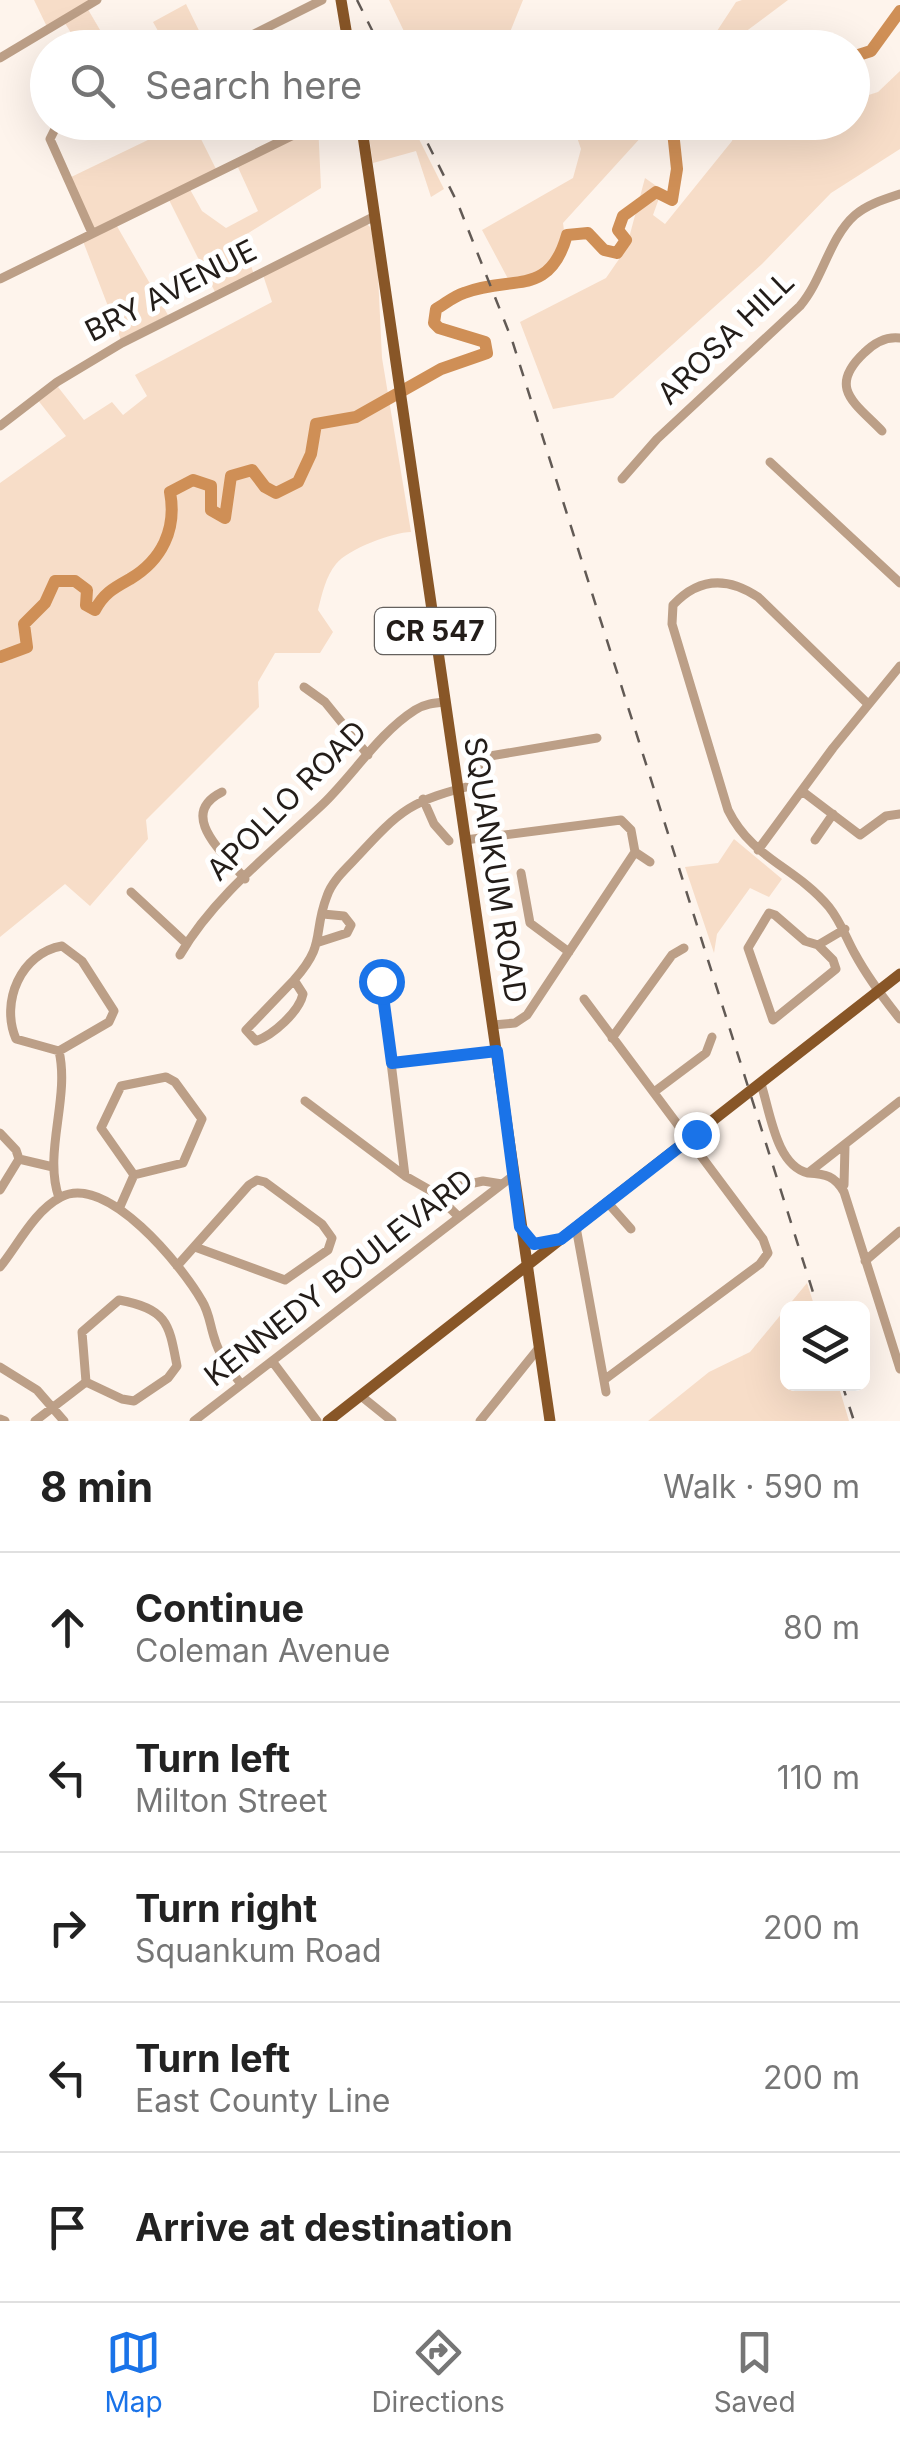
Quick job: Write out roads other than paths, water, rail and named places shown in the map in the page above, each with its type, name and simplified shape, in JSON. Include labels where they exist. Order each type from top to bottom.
[{"type":"main road","points":[[341,0],[347,30]]},
{"type":"main road","name":"CR 547","points":[[364,140],[375,216]]},
{"type":"main road","name":"SQUANKUM ROAD","points":[[375,216],[550,1421]]},
{"type":"main road","points":[[328,1421],[900,974]]},
{"type":"main road","points":[[520,1227],[536,1244],[561,1239]]},
{"type":"street","points":[[47,30],[97,0]]},
{"type":"street","points":[[262,30],[320,1]]},
{"type":"street","points":[[0,58],[30,40]]},
{"type":"street","points":[[50,140],[92,233]]},
{"type":"street","points":[[0,279],[283,140]]},
{"type":"street","name":"AROSA HILL","points":[[622,479],[657,439],[800,306],[814,290],[840,236],[855,215],[900,194]]},
{"type":"street","name":"BRY AVENUE","points":[[0,426],[57,382],[122,342],[375,216]]},
{"type":"street","points":[[882,431],[849,397],[844,383],[848,368],[871,346],[888,337],[900,338]]},
{"type":"street","points":[[770,462],[900,583]]},
{"type":"street","points":[[868,704],[742,586],[726,580],[684,592],[672,605],[672,624],[728,810],[740,833],[812,890],[844,929],[878,992],[900,1019]]},
{"type":"street","points":[[758,850],[900,666]]},
{"type":"street","points":[[304,687],[325,702],[368,754]]},
{"type":"street","name":"APOLLO ROAD","points":[[180,955],[245,879],[368,754],[416,709],[444,702]]},
{"type":"street","points":[[294,980],[303,994],[301,1004],[270,1035],[256,1041],[246,1030],[316,952],[326,896],[335,881],[397,815],[423,799],[480,782],[484,762],[490,756],[596,738]]},
{"type":"street","points":[[802,791],[860,835],[886,816],[900,814]]},
{"type":"street","points":[[222,792],[203,806],[201,816],[213,840],[245,879]]},
{"type":"street","points":[[423,799],[434,824],[449,841]]},
{"type":"street","points":[[816,840],[833,814]]},
{"type":"street","points":[[464,840],[621,820],[631,830],[634,852],[527,1014],[515,1023],[493,1025]]},
{"type":"street","points":[[634,852],[650,862]]},
{"type":"street","points":[[522,873],[530,923],[569,952]]},
{"type":"street","points":[[131,892],[187,944]]},
{"type":"street","points":[[319,942],[347,933],[350,925],[344,916],[323,914]]},
{"type":"street","points":[[818,944],[836,969],[774,1020],[748,948],[769,914],[805,941],[818,944],[844,929]]},
{"type":"street","points":[[62,946],[82,961],[114,1010],[109,1022],[59,1051],[26,1044],[10,1033],[3,992],[23,967],[62,946]]},
{"type":"street","points":[[612,1038],[672,954],[684,948]]},
{"type":"street","points":[[381,981],[405,1176]]},
{"type":"street","points":[[584,999],[767,1249],[760,1264],[604,1380]]},
{"type":"street","points":[[654,1092],[706,1052],[712,1036]]},
{"type":"street","points":[[58,1198],[53,1166],[58,1136],[59,1051]]},
{"type":"street","points":[[392,1063],[497,1051]]},
{"type":"street","points":[[171,1078],[202,1118],[184,1163],[134,1175],[102,1134],[102,1124],[121,1086],[171,1078]]},
{"type":"street","points":[[761,1084],[784,1155],[794,1168],[827,1174],[844,1192]]},
{"type":"street","points":[[305,1101],[432,1192],[459,1217]]},
{"type":"street","points":[[808,1172],[900,1101]]},
{"type":"street","points":[[0,1133],[19,1159],[0,1190]]},
{"type":"street","points":[[846,1143],[844,1192],[900,1367]]},
{"type":"street","points":[[19,1159],[53,1166]]},
{"type":"street","points":[[120,1209],[134,1175]]},
{"type":"street","name":"KENNEDY BOULEVARD","points":[[194,1421],[514,1175]]},
{"type":"street","points":[[177,1266],[194,1247],[257,1180],[322,1224],[332,1238],[328,1250],[286,1280],[194,1247]]},
{"type":"street","points":[[432,1192],[484,1181],[502,1184]]},
{"type":"street","points":[[0,1266],[58,1198],[82,1194],[120,1209],[152,1236],[205,1305],[220,1352],[241,1384]]},
{"type":"street","points":[[608,1204],[631,1229]]},
{"type":"street","points":[[576,1227],[606,1392]]},
{"type":"street","points":[[865,1261],[900,1232]]},
{"type":"street","points":[[125,1300],[168,1322],[177,1366],[168,1378],[134,1401],[86,1382],[82,1332],[112,1303],[125,1300]]},
{"type":"street","points":[[480,1421],[538,1349]]},
{"type":"street","points":[[272,1361],[317,1421]]},
{"type":"street","points":[[0,1367],[37,1390],[64,1421]]},
{"type":"street","points":[[36,1421],[86,1382]]},
{"type":"street","points":[[361,1396],[392,1421]]},
{"type":"waterway","points":[[870,51],[900,11]]},
{"type":"waterway","points":[[0,657],[27,647],[24,624],[45,603],[55,581],[75,581],[87,590],[86,605],[95,610],[110,591],[151,563],[169,531],[170,492],[193,480],[211,486],[211,510],[225,518],[231,476],[252,470],[265,487],[276,493],[298,482],[311,454],[316,424],[356,417],[441,369],[487,353],[485,342],[439,328],[434,323],[436,309],[464,293],[539,276],[559,255],[567,235],[588,233],[604,250],[617,253],[626,240],[618,230],[623,216],[656,192],[672,200],[677,169],[674,140]]},
{"type":"railway","points":[[357,0],[372,30]]},
{"type":"railway","points":[[426,140],[458,204],[512,340],[816,1301]]},
{"type":"railway","points":[[844,1391],[854,1421]]}]
